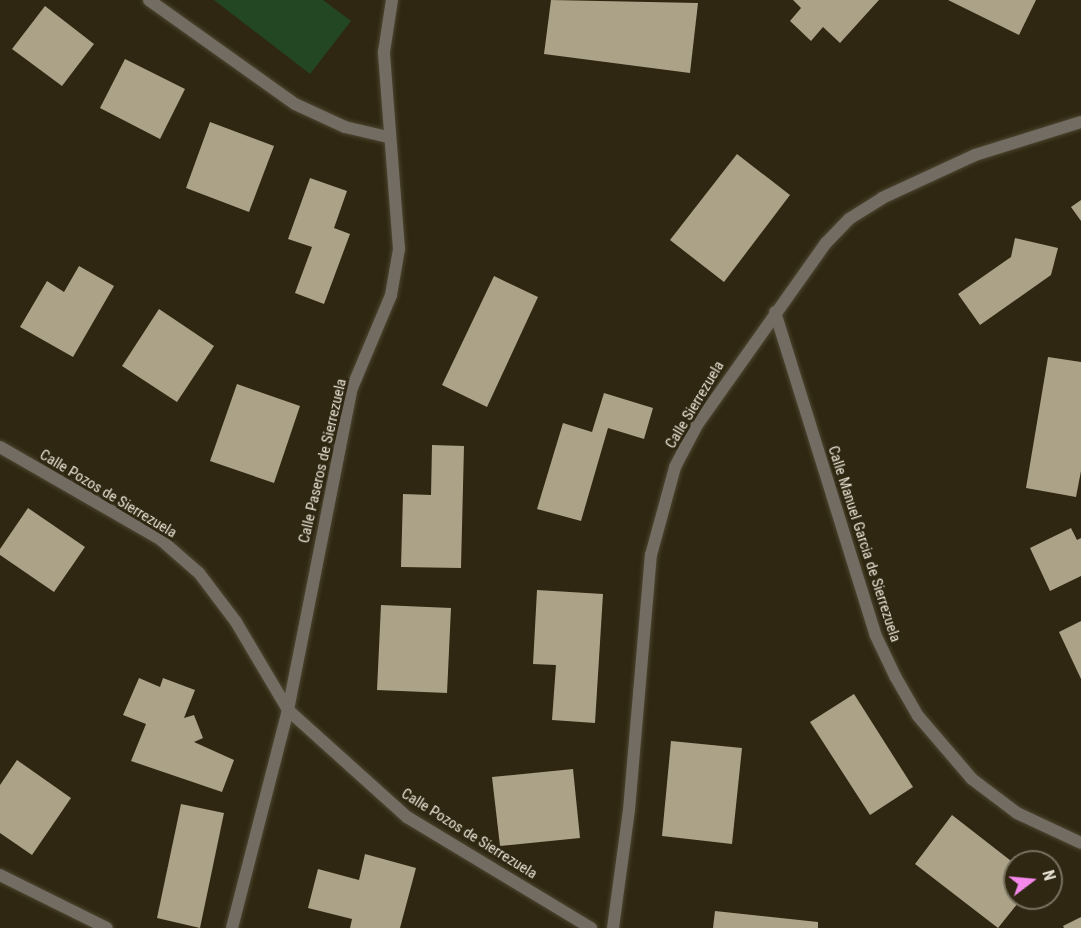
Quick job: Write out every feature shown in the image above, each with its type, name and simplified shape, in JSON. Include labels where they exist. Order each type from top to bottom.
[{"type":"street","points":[[148,0],[295,104],[345,127],[388,137]]},
{"type":"street","name":"Calle Paseros de Sierrezuela","points":[[232,928],[288,710],[352,388],[391,295],[399,249],[388,137],[384,52],[392,0]]},
{"type":"street","name":"Calle Sierrezuela","points":[[613,928],[628,810],[651,555],[675,467],[697,425],[775,312],[826,243],[849,219],[882,198],[975,155],[1081,122]]},
{"type":"street","name":"Calle Manuel Garcia de Sierrezuela","points":[[775,312],[875,634],[918,716],[972,779],[1017,813],[1081,843]]},
{"type":"street","name":"Calle Pozos de Sierrezuela","points":[[0,447],[160,539],[199,573],[236,622],[288,710],[407,817],[591,928]]},
{"type":"street","points":[[0,875],[107,928]]},
{"type":"green space","points":[[214,0],[323,0],[351,21],[310,74]]},
{"type":"building","points":[[551,0],[698,3],[690,73],[544,54]]},
{"type":"building","points":[[793,0],[879,0],[840,43],[823,27],[811,41],[790,21],[801,8]]},
{"type":"building","points":[[948,0],[1036,0],[1019,35]]},
{"type":"building","points":[[45,6],[94,44],[62,86],[12,49]]},
{"type":"building","points":[[125,59],[185,89],[160,139],[100,108]]},
{"type":"building","points":[[210,122],[274,146],[249,212],[186,188]]},
{"type":"building","points":[[737,154],[790,195],[724,282],[670,240]]},
{"type":"building","points":[[310,178],[347,191],[334,228],[350,234],[324,304],[295,293],[312,247],[288,239]]},
{"type":"building","points":[[1081,200],[1081,221],[1071,207]]},
{"type":"building","points":[[1015,238],[1058,248],[1051,275],[980,325],[958,294],[1011,257]]},
{"type":"building","points":[[79,266],[114,286],[73,357],[20,327],[47,281],[64,292]]},
{"type":"building","points":[[494,276],[538,297],[487,407],[442,385]]},
{"type":"building","points":[[159,309],[214,346],[177,402],[122,366]]},
{"type":"building","points":[[1048,357],[1081,362],[1081,471],[1076,497],[1026,488]]},
{"type":"building","points":[[237,384],[300,406],[274,483],[210,461]]},
{"type":"building","points":[[604,393],[653,408],[644,439],[608,428],[581,521],[537,509],[563,423],[592,432]]},
{"type":"building","points":[[432,445],[464,446],[461,568],[401,567],[403,494],[431,495]]},
{"type":"building","points":[[28,508],[85,547],[54,592],[0,555],[0,549]]},
{"type":"building","points":[[1071,528],[1077,540],[1081,538],[1081,576],[1050,591],[1030,548]]},
{"type":"building","points":[[537,590],[603,594],[595,723],[552,720],[556,665],[533,664]]},
{"type":"building","points":[[381,605],[451,608],[447,693],[377,690]]},
{"type":"building","points":[[1081,621],[1081,679],[1059,632]]},
{"type":"building","points":[[139,678],[160,687],[163,678],[195,690],[184,718],[194,715],[203,738],[194,742],[234,760],[222,792],[131,761],[146,724],[123,715]]},
{"type":"building","points":[[854,694],[913,787],[870,815],[810,722]]},
{"type":"building","points":[[671,741],[742,748],[732,844],[662,836]]},
{"type":"building","points":[[17,760],[71,798],[32,855],[0,833],[0,785]]},
{"type":"building","points":[[573,769],[580,838],[500,846],[492,777]]},
{"type":"building","points":[[181,804],[224,813],[200,928],[157,918]]},
{"type":"building","points":[[952,815],[1003,855],[1003,910],[1012,910],[998,928],[915,864]]},
{"type":"building","points":[[365,854],[416,868],[400,928],[350,928],[352,919],[308,908],[318,869],[359,880]]},
{"type":"building","points":[[715,911],[818,922],[818,928],[713,928]]},
{"type":"building","points":[[1081,917],[1081,928],[1064,928],[1063,926]]}]
